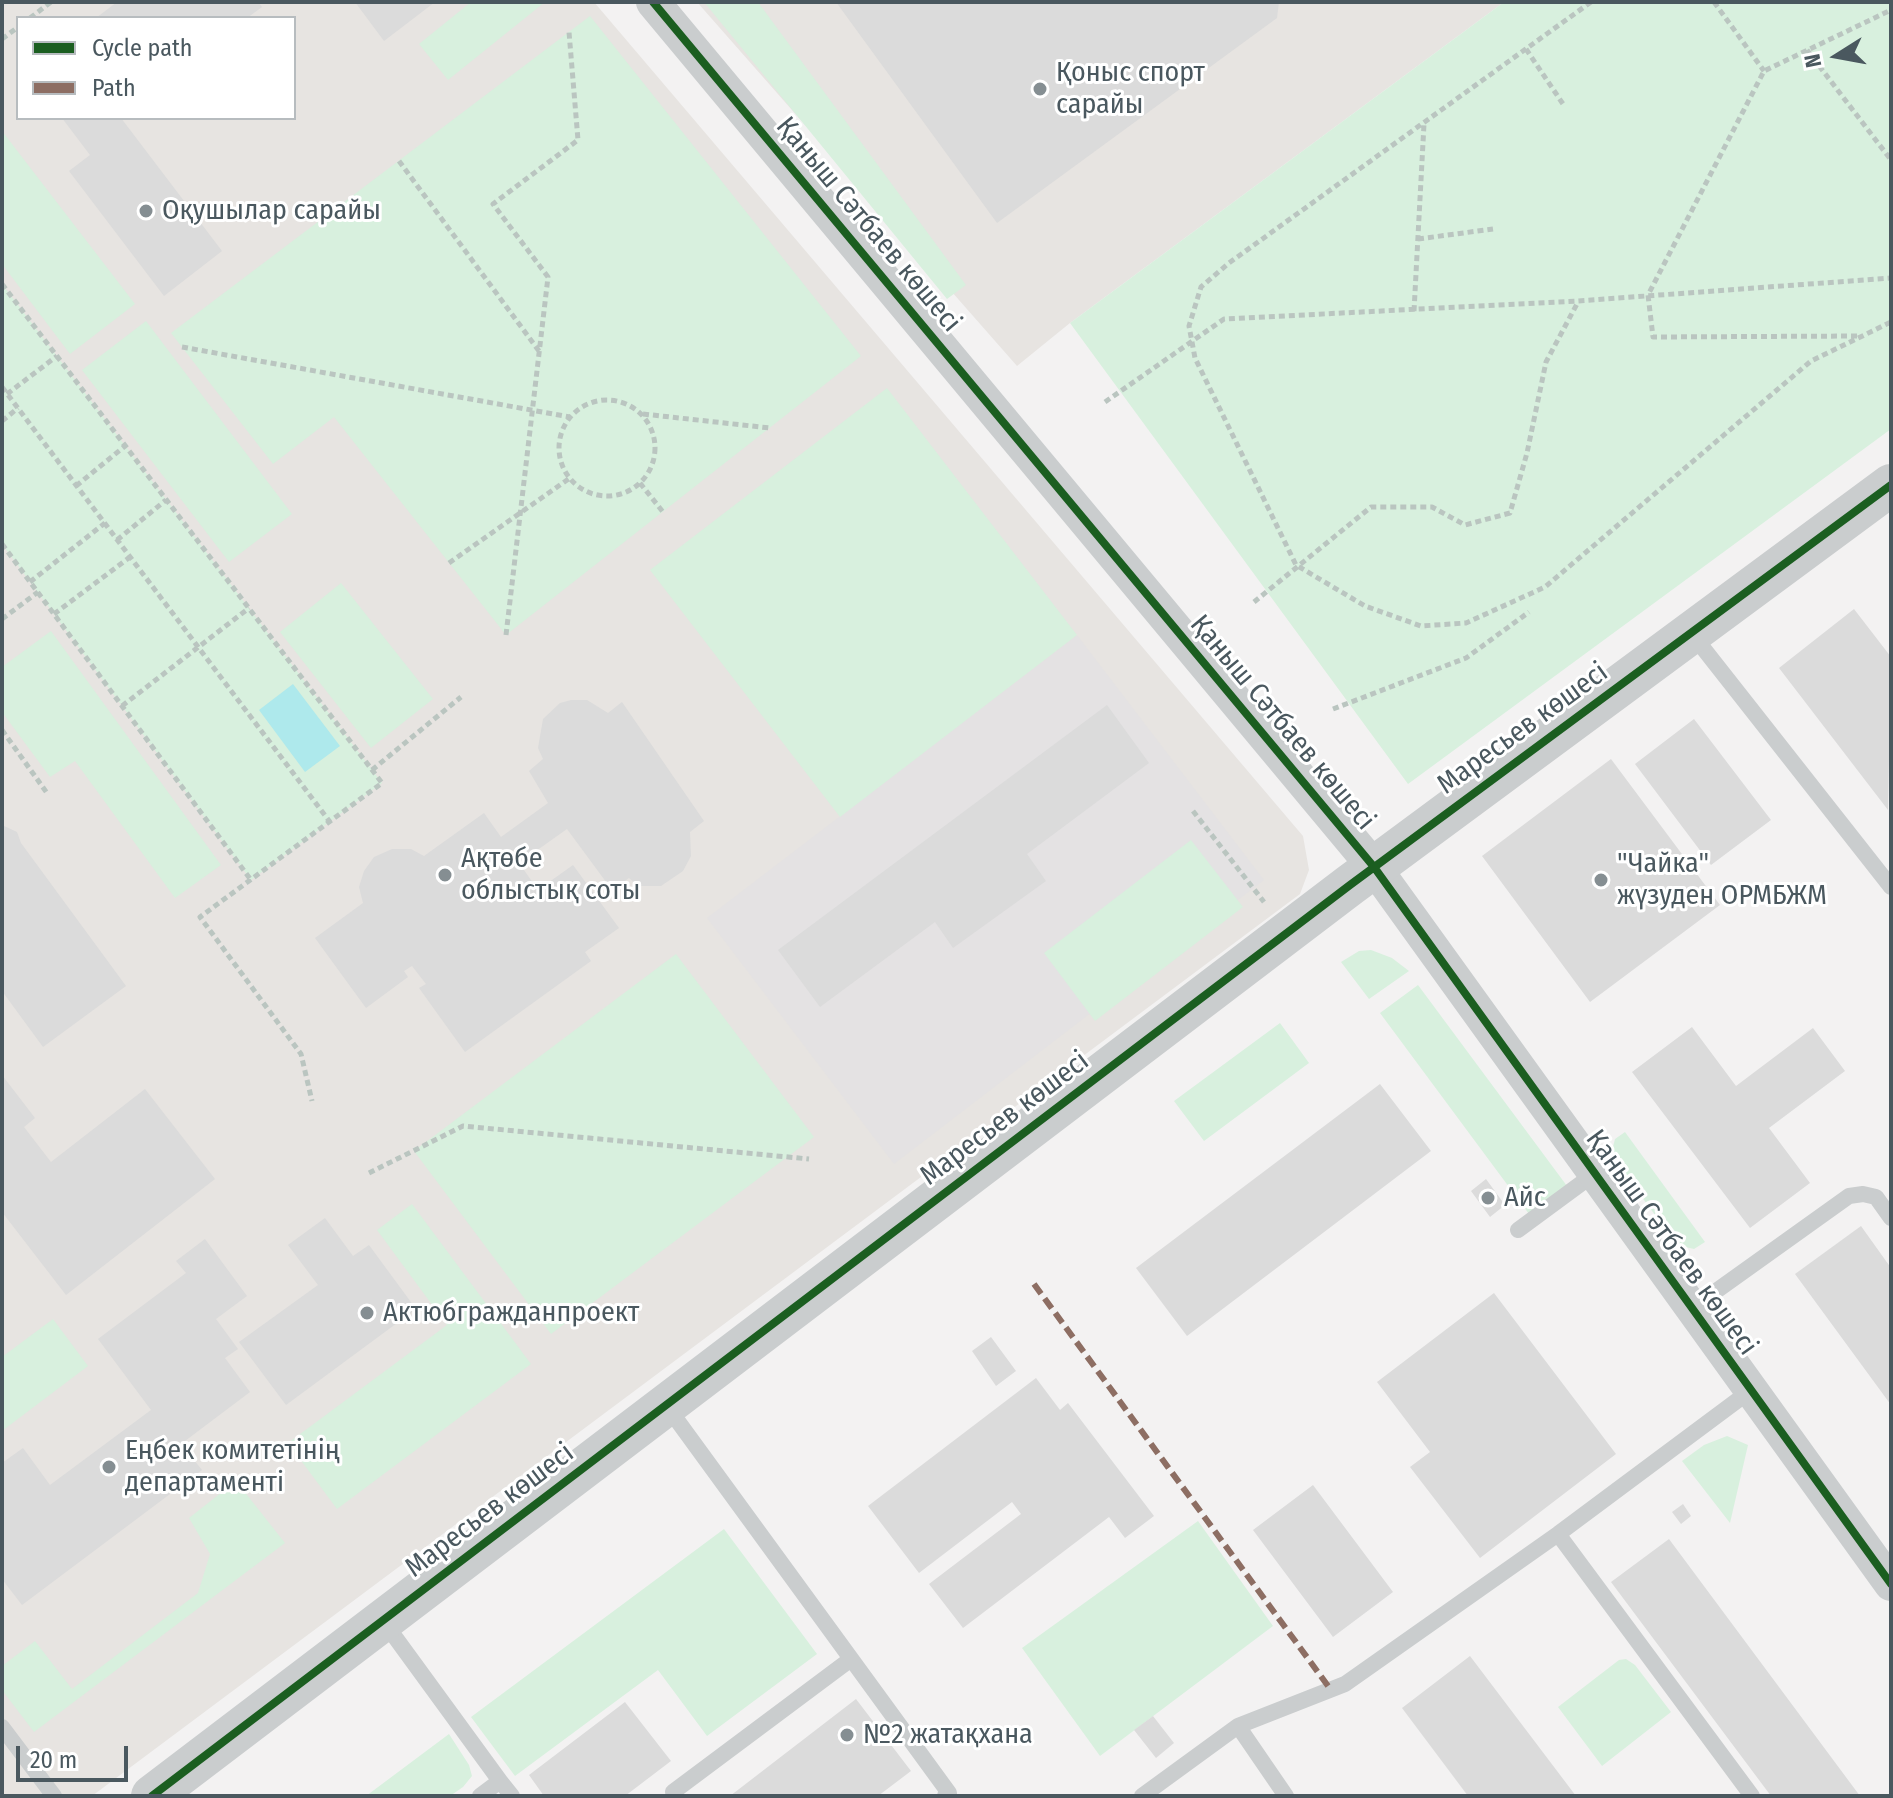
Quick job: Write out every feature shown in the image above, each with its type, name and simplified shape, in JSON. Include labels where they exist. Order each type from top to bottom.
[{"type":"street","name":"Қаныш Сәтбаев көшесі","points":[[653,2],[1374,867],[1750,1391],[1887,1570]]},
{"type":"street","name":"Маресьев көшесі","points":[[152,1796],[1374,867],[1891,485]]},
{"type":"lane","points":[[1691,633],[1891,887]]},
{"type":"lane","points":[[1518,1230],[1594,1174]]},
{"type":"lane","points":[[1691,1309],[1849,1196],[1876,1197],[1891,1218]]},
{"type":"lane","points":[[1142,1796],[1238,1726],[1345,1684],[1558,1534],[1750,1391]]},
{"type":"lane","points":[[666,1405],[949,1793],[945,1796]]},
{"type":"lane","points":[[1558,1534],[1752,1796]]},
{"type":"lane","points":[[382,1621],[512,1796]]},
{"type":"lane","points":[[673,1792],[851,1659]]},
{"type":"lane","points":[[1238,1726],[1286,1796]]},
{"type":"lane","points":[[2,1727],[54,1796]]},
{"type":"lane","points":[[480,1796],[500,1781]]},
{"type":"path","points":[[33,16],[51,2]]},
{"type":"path","points":[[1591,2],[1201,287],[1189,326],[1195,358],[1296,565],[1365,606],[1421,626],[1466,623],[1545,587],[1811,361],[1891,322]]},
{"type":"path","points":[[1714,2],[1764,71]]},
{"type":"path","points":[[1862,336],[1653,337],[1648,295],[1764,71],[1891,10]]},
{"type":"path","points":[[506,635],[548,277],[493,204],[578,140],[569,32]]},
{"type":"path","points":[[1526,49],[1563,104]]},
{"type":"path","points":[[1807,50],[1891,160]]},
{"type":"path","points":[[1414,311],[1424,123]]},
{"type":"path","points":[[399,161],[539,352]]},
{"type":"path","points":[[1418,239],[1493,229]]},
{"type":"path","points":[[1105,402],[1224,319],[1578,301],[1891,278]]},
{"type":"path","points":[[2,284],[382,783],[200,917],[301,1054],[312,1101]]},
{"type":"path","points":[[1254,602],[1371,507],[1432,507],[1465,525],[1510,513],[1527,453],[1546,362],[1578,301]]},
{"type":"path","points":[[182,347],[570,417]]},
{"type":"path","points":[[7,394],[57,356]]},
{"type":"path","points":[[2,387],[330,822]]},
{"type":"path","points":[[642,414],[655,441],[649,471],[640,483],[627,491],[597,494],[570,478],[559,448],[570,417],[583,406],[598,400],[614,400],[642,414],[770,428]]},
{"type":"path","points":[[2,421],[18,408]]},
{"type":"path","points":[[76,486],[125,446]]},
{"type":"path","points":[[449,563],[570,478]]},
{"type":"path","points":[[640,483],[663,512]]},
{"type":"path","points":[[117,540],[166,500]]},
{"type":"path","points":[[30,582],[105,523]]},
{"type":"path","points":[[2,544],[251,880]]},
{"type":"path","points":[[54,614],[130,557]]},
{"type":"path","points":[[2,619],[38,592]]},
{"type":"path","points":[[122,706],[249,608]]},
{"type":"path","points":[[1333,709],[1466,658],[1529,612]]},
{"type":"path","points":[[372,770],[461,697]]},
{"type":"path","points":[[2,730],[47,793]]},
{"type":"path","points":[[1193,811],[1268,906]]},
{"type":"path","points":[[369,1173],[463,1126],[809,1159]]},
{"type":"shaded area","points":[[2,2],[594,2],[1303,836],[1309,870],[1300,894],[92,1796],[2,1796]]},
{"type":"shaded area","points":[[697,2],[1504,2],[1070,323],[1017,366]]},
{"type":"shaded area","points":[[1077,635],[1264,880],[894,1164],[707,918]]},
{"type":"green space","points":[[471,2],[545,2],[448,80],[419,44]]},
{"type":"green space","points":[[704,2],[758,2],[966,285],[947,299]]},
{"type":"green space","points":[[1504,2],[1891,2],[1891,429],[1408,784],[1070,323]]},
{"type":"green space","points":[[590,16],[861,356],[506,635],[334,417],[273,464],[171,333]]},
{"type":"green space","points":[[2,131],[135,304],[70,354],[2,264]]},
{"type":"green space","points":[[2,284],[382,783],[251,880],[2,544]]},
{"type":"green space","points":[[146,321],[292,514],[229,562],[82,370]]},
{"type":"green space","points":[[887,388],[1077,635],[840,817],[650,570]]},
{"type":"green space","points":[[341,583],[433,699],[371,748],[280,632]]},
{"type":"green space","points":[[51,631],[221,865],[175,898],[75,761],[50,777],[2,712],[2,667]]},
{"type":"green space","points":[[1191,840],[1243,907],[1095,1021],[1044,953]]},
{"type":"green space","points":[[1371,950],[1392,958],[1409,971],[1369,999],[1341,962],[1359,951]]},
{"type":"green space","points":[[676,954],[814,1137],[551,1334],[414,1151]]},
{"type":"green space","points":[[1418,985],[1567,1186],[1529,1214],[1380,1013]]},
{"type":"green space","points":[[1280,1023],[1309,1063],[1204,1141],[1174,1101]]},
{"type":"green space","points":[[1625,1132],[1705,1242],[1694,1249],[1677,1245],[1611,1155],[1615,1139]]},
{"type":"green space","points":[[412,1204],[531,1364],[337,1509],[288,1443],[447,1325],[377,1230]]},
{"type":"green space","points":[[53,1319],[88,1366],[2,1431],[2,1357]]},
{"type":"green space","points":[[1727,1436],[1748,1445],[1730,1523],[1682,1461],[1704,1445]]},
{"type":"green space","points":[[236,1481],[285,1543],[34,1732],[2,1690],[2,1666],[35,1641],[72,1689],[198,1593],[210,1554],[189,1518]]},
{"type":"green space","points":[[1198,1521],[1273,1626],[1100,1756],[1022,1648]]},
{"type":"green space","points":[[724,1529],[817,1654],[707,1736],[658,1670],[515,1776],[471,1717]]},
{"type":"green space","points":[[1626,1659],[1635,1665],[1671,1712],[1602,1766],[1558,1707],[1619,1660]]},
{"type":"green space","points":[[449,1734],[469,1765],[472,1776],[463,1787],[450,1796],[366,1796]]},
{"type":"water","points":[[293,684],[340,746],[305,772],[259,710]]},
{"type":"building","points":[[117,2],[258,2],[262,7],[250,16],[99,16]]},
{"type":"building","points":[[355,2],[435,2],[384,41]]},
{"type":"building","name":"Қоныс спорт сарайы","points":[[836,2],[1279,2],[1277,18],[997,223]]},
{"type":"building","name":"Оқушылар сарайы","points":[[64,120],[123,120],[222,251],[164,296],[69,171],[90,155]]},
{"type":"building","points":[[1854,609],[1891,657],[1888,810],[1779,668]]},
{"type":"building","name":"Ақтөбе облыстық соты","points":[[587,700],[608,713],[622,702],[704,821],[690,832],[691,856],[683,871],[661,886],[638,886],[629,878],[612,890],[567,829],[519,863],[538,890],[573,865],[619,928],[585,952],[591,961],[465,1052],[419,988],[426,984],[412,966],[404,971],[408,977],[366,1008],[315,938],[363,903],[359,887],[364,871],[374,857],[392,849],[411,849],[424,856],[484,813],[501,837],[548,803],[529,771],[543,759],[538,748],[543,719],[560,703]]},
{"type":"building","points":[[1107,705],[1149,763],[1027,854],[1046,881],[953,948],[935,922],[820,1007],[778,950]]},
{"type":"building","points":[[1694,719],[1771,820],[1711,865],[1635,764]]},
{"type":"building","name":"\"Чайка\" жүзуден ОРМБЖМ","points":[[1611,759],[1720,905],[1590,1002],[1482,856]]},
{"type":"building","points":[[2,825],[17,832],[21,843],[126,986],[43,1047],[2,991]]},
{"type":"building","points":[[1692,1027],[1736,1086],[1813,1028],[1845,1071],[1769,1128],[1810,1183],[1750,1228],[1632,1072]]},
{"type":"building","points":[[2,1075],[35,1118],[24,1127],[51,1162],[145,1089],[215,1179],[66,1295],[2,1212]]},
{"type":"building","points":[[1380,1084],[1431,1151],[1187,1336],[1136,1268]]},
{"type":"building","name":"Айс","points":[[1486,1179],[1505,1205],[1490,1217],[1471,1191]]},
{"type":"building","points":[[325,1218],[353,1256],[369,1245],[416,1309],[286,1405],[239,1342],[318,1285],[288,1245]]},
{"type":"building","points":[[1861,1226],[1891,1268],[1891,1405],[1795,1274]]},
{"type":"building","points":[[205,1239],[247,1296],[216,1319],[238,1349],[225,1358],[250,1392],[181,1444],[202,1470],[22,1605],[2,1579],[2,1463],[23,1448],[50,1485],[151,1410],[98,1339],[186,1273],[176,1261]]},
{"type":"building","points":[[1494,1293],[1616,1454],[1480,1558],[1410,1467],[1430,1452],[1377,1382]]},
{"type":"building","points":[[991,1337],[1016,1371],[996,1386],[972,1351]]},
{"type":"building","points":[[1036,1378],[1060,1410],[1068,1403],[1154,1516],[1125,1538],[1109,1517],[963,1628],[929,1584],[1021,1514],[1012,1502],[919,1573],[868,1506]]},
{"type":"building","points":[[1313,1485],[1393,1592],[1333,1637],[1253,1530]]},
{"type":"building","points":[[1683,1504],[1691,1516],[1681,1524],[1672,1512]]},
{"type":"building","points":[[1669,1539],[1860,1796],[1771,1796],[1611,1582]]},
{"type":"building","points":[[1470,1656],[1576,1796],[1468,1796],[1402,1708]]},
{"type":"building","name":"№2 жатақхана","points":[[856,1699],[911,1771],[878,1796],[730,1796]]},
{"type":"building","points":[[625,1702],[671,1761],[625,1796],[544,1796],[529,1775]]},
{"type":"building","points":[[1153,1716],[1174,1743],[1156,1758],[1134,1730]]},
{"type":"marked path","points":[[1034,1284],[1331,1690]]},
{"type":"cycle path","points":[[653,2],[1374,867],[1891,1584]]},
{"type":"cycle path","points":[[152,1796],[1350,885],[1891,485]]},
{"type":"place","name":"Қоныс спорт сарайы","points":[[1040,89]]},
{"type":"place","name":"Оқушылар сарайы","points":[[146,211]]},
{"type":"place","name":"Ақтөбе облыстық соты","points":[[445,875]]},
{"type":"place","name":"\"Чайка\" жүзуден ОРМБЖМ","points":[[1601,880]]},
{"type":"place","name":"Айс","points":[[1488,1198]]},
{"type":"place","name":"Актюбгражданпроект","points":[[367,1313]]},
{"type":"place","name":"Еңбек комитетінің департаменті","points":[[109,1467]]},
{"type":"place","name":"№2 жатақхана","points":[[847,1735]]}]
